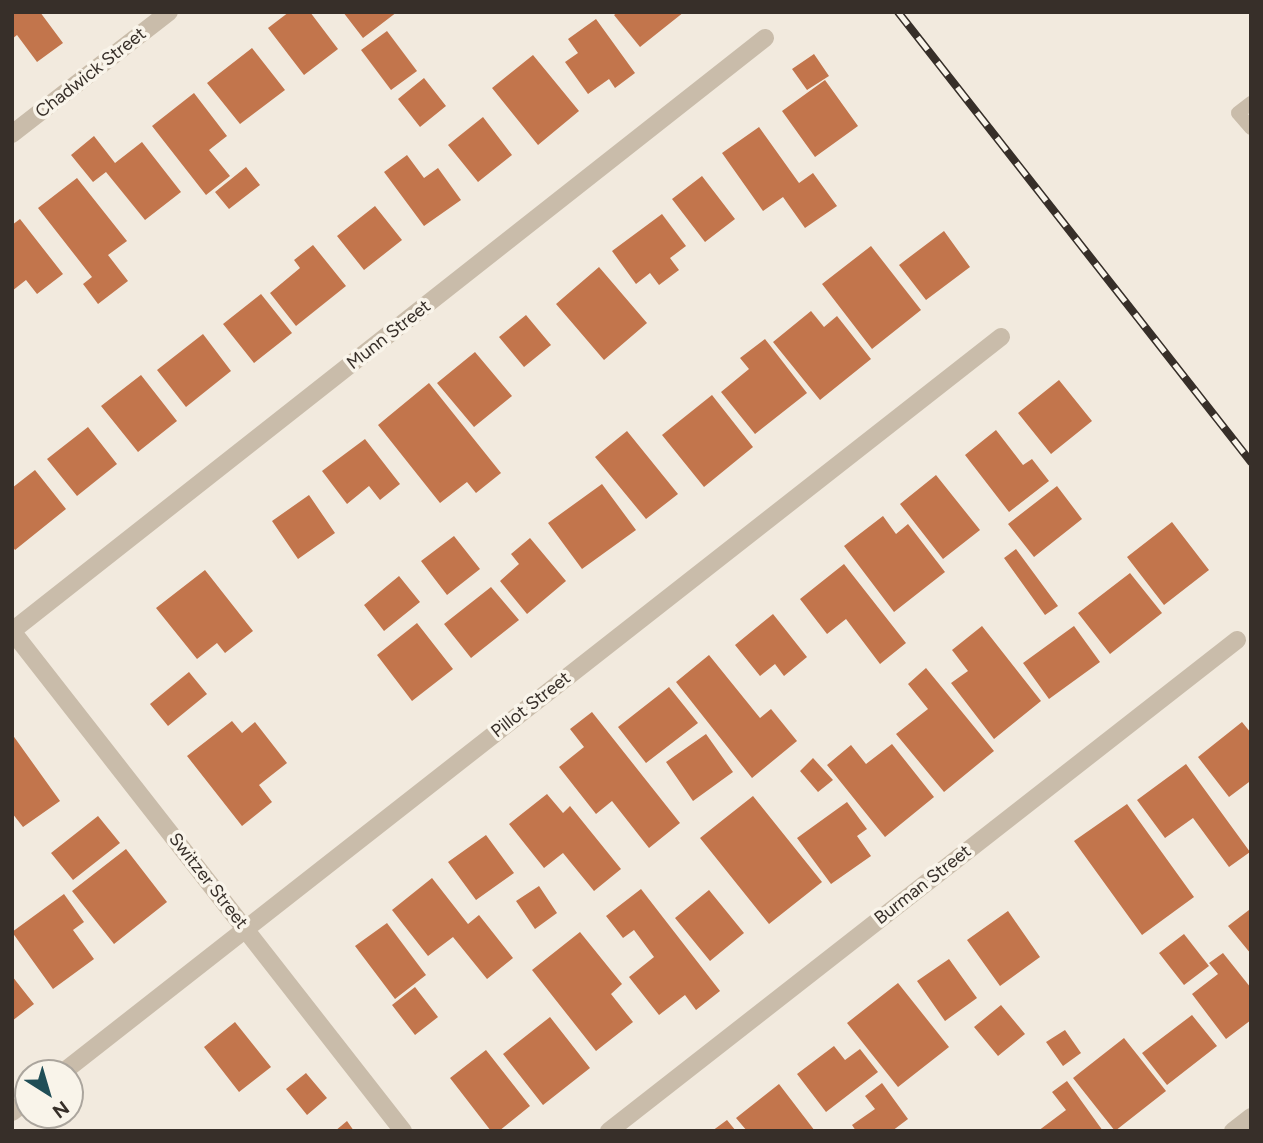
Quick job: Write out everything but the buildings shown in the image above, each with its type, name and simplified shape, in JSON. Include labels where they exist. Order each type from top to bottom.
[{"type":"street","name":"Chadwick Street","points":[[12,134],[169,12]]},
{"type":"street","name":"Munn Street","points":[[12,631],[765,38]]},
{"type":"street","name":"Pillot Street","points":[[80,1059],[1001,337]]},
{"type":"street","name":"Switzer Street","points":[[12,631],[404,1131]]},
{"type":"street","name":"Burman Street","points":[[609,1131],[1237,640]]},
{"type":"street","points":[[1233,1131],[1251,1116]]},
{"type":"lane","points":[[1251,103],[1238,113],[1251,128]]},
{"type":"railway","points":[[898,12],[1251,462]]}]
